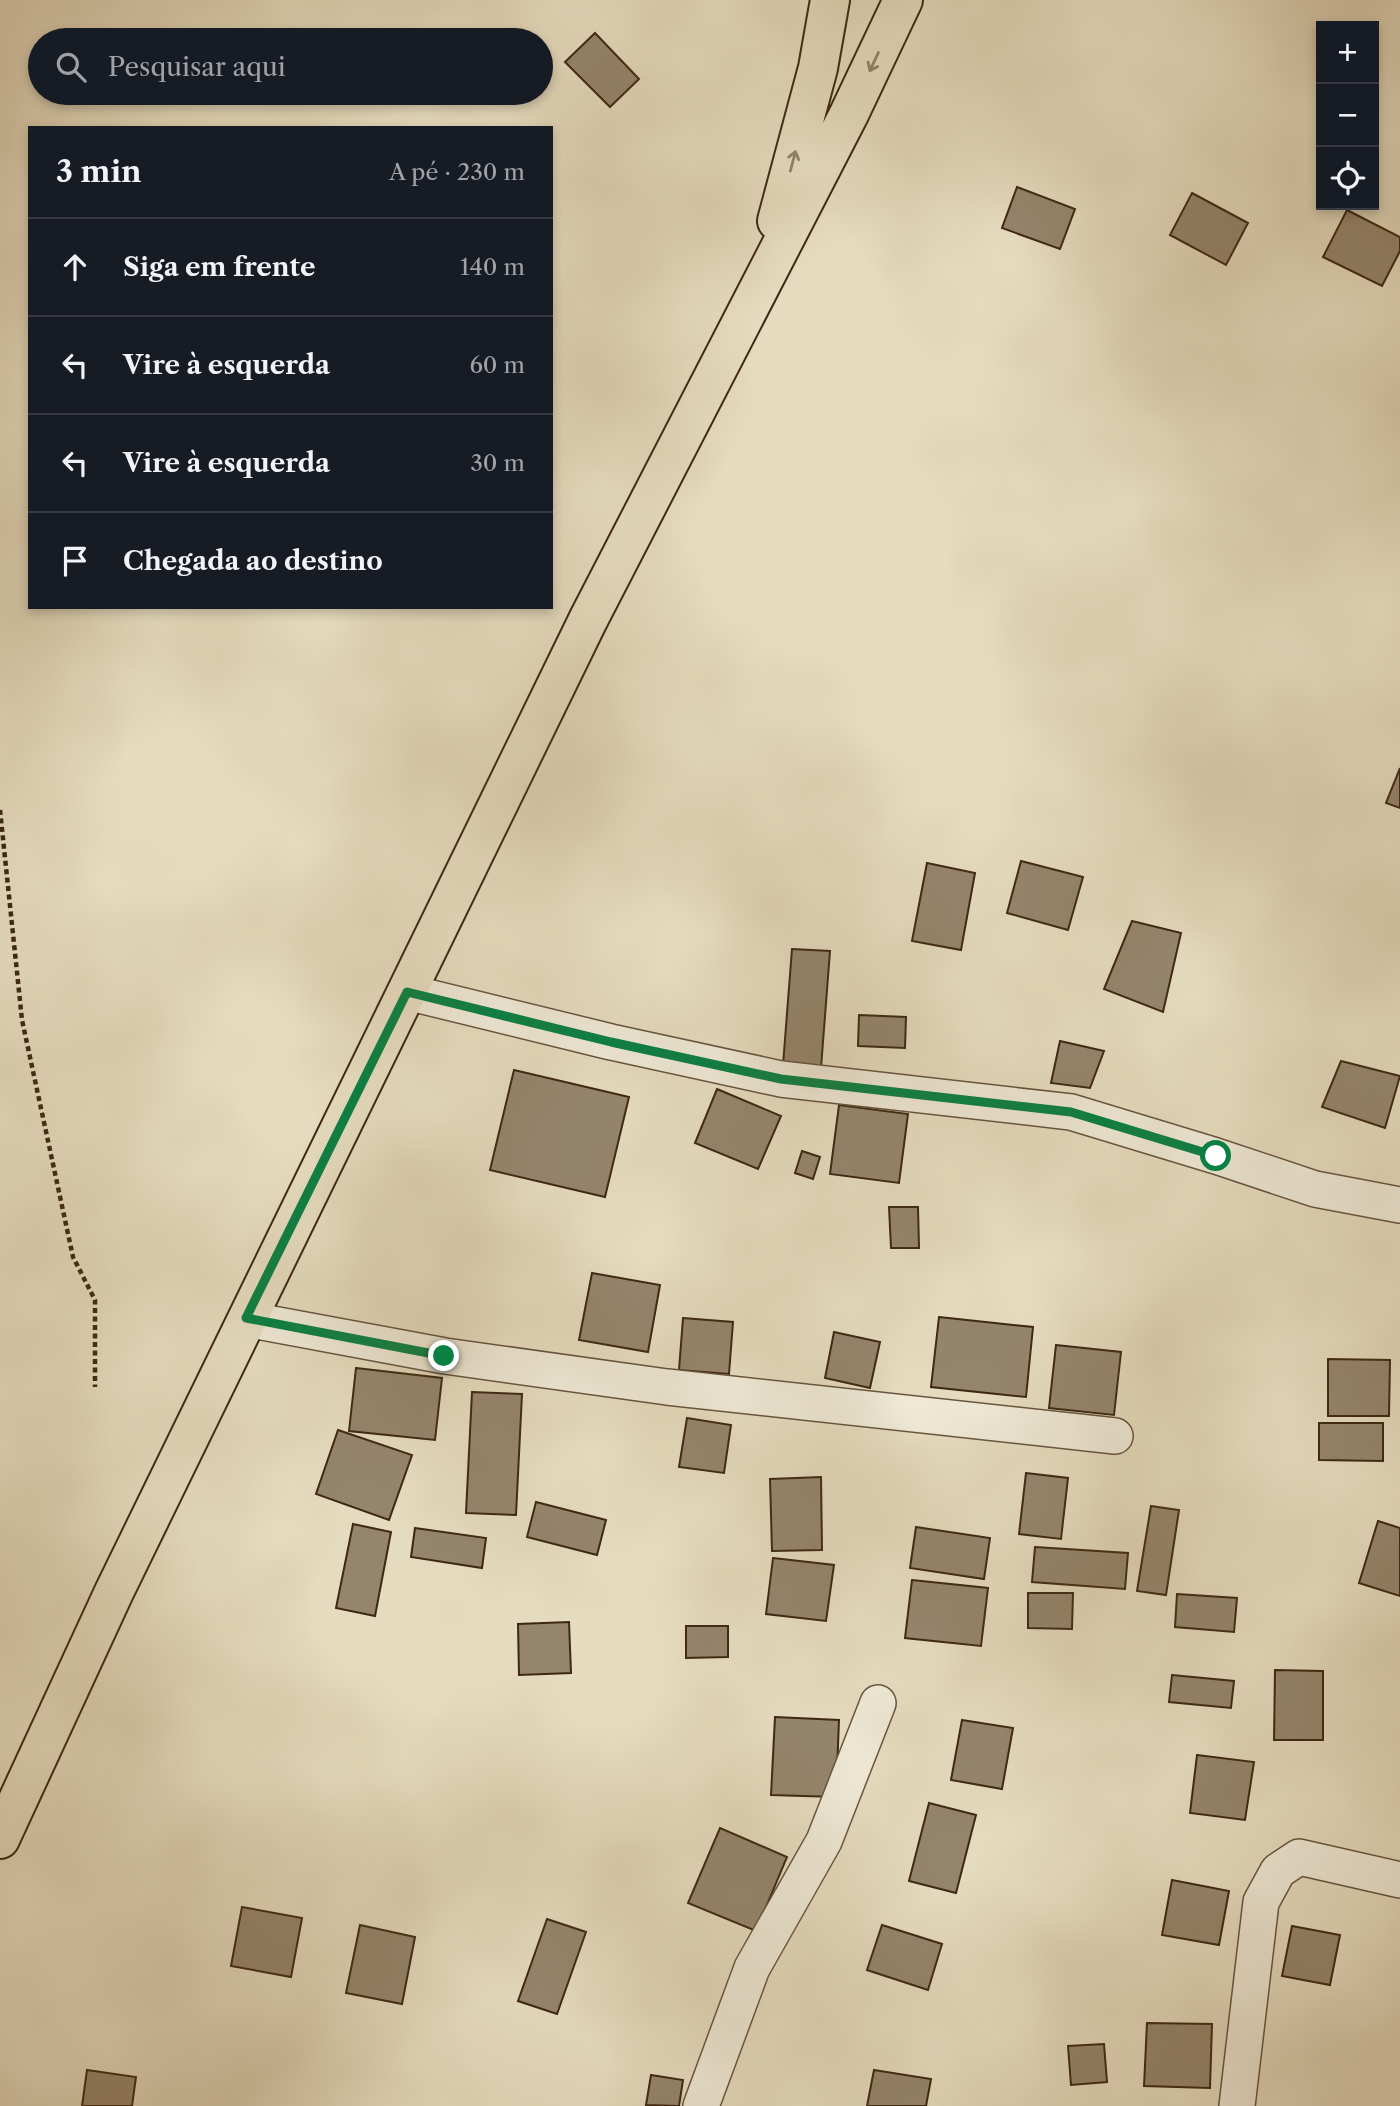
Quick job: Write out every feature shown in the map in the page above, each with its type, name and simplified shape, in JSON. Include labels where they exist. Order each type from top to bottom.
[{"type":"main road","points":[[756,298],[818,68],[830,0]]},
{"type":"main road","points":[[0,1839],[114,1592],[246,1318],[588,620],[756,298],[903,0]]},
{"type":"street","points":[[407,992],[611,1042],[781,1079],[1071,1112],[1315,1189],[1400,1205]]},
{"type":"street","points":[[246,1318],[444,1356],[654,1385],[1115,1436]]},
{"type":"street","points":[[701,2106],[752,1968],[824,1840],[878,1703]]},
{"type":"street","points":[[1237,2106],[1261,1902],[1278,1871],[1299,1857],[1400,1880]]},
{"type":"path","points":[[0,810],[22,1020],[73,1257],[95,1300],[95,1387]]},
{"type":"building","points":[[595,33],[639,79],[610,107],[565,62]]},
{"type":"building","points":[[1017,187],[1075,209],[1060,249],[1002,228]]},
{"type":"building","points":[[1192,193],[1248,223],[1226,265],[1170,235]]},
{"type":"building","points":[[1347,210],[1400,237],[1400,251],[1382,286],[1323,257]]},
{"type":"building","points":[[1400,768],[1400,808],[1386,803]]},
{"type":"building","points":[[1021,861],[1083,877],[1068,930],[1007,913]]},
{"type":"building","points":[[927,863],[975,873],[961,950],[912,941]]},
{"type":"building","points":[[1132,921],[1181,933],[1163,1012],[1104,989]]},
{"type":"building","points":[[792,949],[830,951],[821,1068],[783,1065]]},
{"type":"building","points":[[859,1015],[906,1017],[905,1048],[858,1046]]},
{"type":"building","points":[[1060,1041],[1104,1051],[1090,1088],[1051,1083]]},
{"type":"building","points":[[1341,1061],[1400,1076],[1385,1128],[1322,1107]]},
{"type":"building","points":[[514,1070],[629,1097],[605,1197],[490,1170]]},
{"type":"building","points":[[717,1089],[781,1116],[758,1169],[695,1143]]},
{"type":"building","points":[[839,1105],[908,1114],[899,1183],[830,1174]]},
{"type":"building","points":[[802,1151],[820,1157],[813,1179],[795,1173]]},
{"type":"building","points":[[889,1207],[918,1207],[919,1248],[891,1248]]},
{"type":"building","points":[[592,1273],[660,1285],[648,1352],[579,1340]]},
{"type":"building","points":[[939,1317],[1033,1327],[1026,1397],[931,1387]]},
{"type":"building","points":[[683,1318],[733,1322],[729,1374],[679,1370]]},
{"type":"building","points":[[834,1332],[880,1342],[870,1388],[825,1378]]},
{"type":"building","points":[[1056,1345],[1121,1352],[1114,1415],[1049,1408]]},
{"type":"building","points":[[1328,1359],[1390,1360],[1389,1416],[1328,1416]]},
{"type":"building","points":[[356,1368],[442,1378],[435,1440],[349,1431]]},
{"type":"building","points":[[472,1392],[522,1394],[516,1515],[466,1513]]},
{"type":"building","points":[[687,1418],[731,1425],[724,1473],[679,1467]]},
{"type":"building","points":[[1319,1423],[1383,1423],[1383,1461],[1319,1460]]},
{"type":"building","points":[[338,1430],[412,1455],[389,1520],[316,1494]]},
{"type":"building","points":[[1026,1473],[1068,1478],[1061,1539],[1019,1534]]},
{"type":"building","points":[[821,1477],[822,1550],[772,1551],[770,1479]]},
{"type":"building","points":[[536,1502],[606,1520],[597,1555],[527,1537]]},
{"type":"building","points":[[1151,1506],[1179,1510],[1166,1595],[1137,1591]]},
{"type":"building","points":[[1378,1521],[1400,1528],[1400,1596],[1359,1583]]},
{"type":"building","points":[[353,1524],[391,1532],[375,1616],[336,1608]]},
{"type":"building","points":[[916,1527],[990,1538],[984,1579],[910,1568]]},
{"type":"building","points":[[415,1528],[486,1538],[482,1568],[411,1557]]},
{"type":"building","points":[[1035,1547],[1128,1553],[1125,1589],[1032,1582]]},
{"type":"building","points":[[773,1558],[834,1565],[826,1621],[766,1614]]},
{"type":"building","points":[[912,1580],[988,1588],[981,1646],[905,1638]]},
{"type":"building","points":[[1028,1593],[1073,1593],[1072,1629],[1028,1628]]},
{"type":"building","points":[[1177,1594],[1237,1598],[1234,1632],[1175,1627]]},
{"type":"building","points":[[569,1622],[571,1673],[519,1675],[518,1624]]},
{"type":"building","points":[[686,1626],[728,1626],[728,1657],[686,1658]]},
{"type":"building","points":[[1275,1670],[1323,1671],[1323,1740],[1274,1740]]},
{"type":"building","points":[[1172,1675],[1234,1681],[1231,1708],[1169,1702]]},
{"type":"building","points":[[775,1717],[839,1720],[836,1797],[771,1795]]},
{"type":"building","points":[[962,1720],[1013,1728],[1002,1789],[951,1780]]},
{"type":"building","points":[[1197,1755],[1254,1762],[1245,1820],[1190,1813]]},
{"type":"building","points":[[929,1803],[976,1815],[956,1893],[909,1881]]},
{"type":"building","points":[[720,1828],[787,1857],[756,1931],[688,1903]]},
{"type":"building","points":[[1172,1880],[1229,1891],[1219,1945],[1162,1935]]},
{"type":"building","points":[[242,1907],[302,1918],[291,1977],[231,1966]]},
{"type":"building","points":[[547,1919],[586,1932],[557,2014],[518,2001]]},
{"type":"building","points":[[360,1925],[415,1937],[402,2004],[346,1993]]},
{"type":"building","points":[[882,1925],[942,1944],[928,1990],[867,1970]]},
{"type":"building","points":[[1292,1926],[1340,1935],[1330,1985],[1282,1976]]},
{"type":"building","points":[[1147,2023],[1212,2024],[1210,2088],[1144,2086]]},
{"type":"building","points":[[1104,2044],[1107,2082],[1071,2085],[1068,2046]]},
{"type":"building","points":[[87,2070],[136,2077],[132,2106],[82,2106]]},
{"type":"building","points":[[874,2070],[931,2079],[926,2106],[867,2106]]},
{"type":"building","points":[[651,2075],[683,2080],[679,2106],[646,2105]]},
{"type":"route","points":[[444,1356],[246,1318],[407,992],[611,1042],[781,1079],[1071,1112],[1216,1156]]}]
